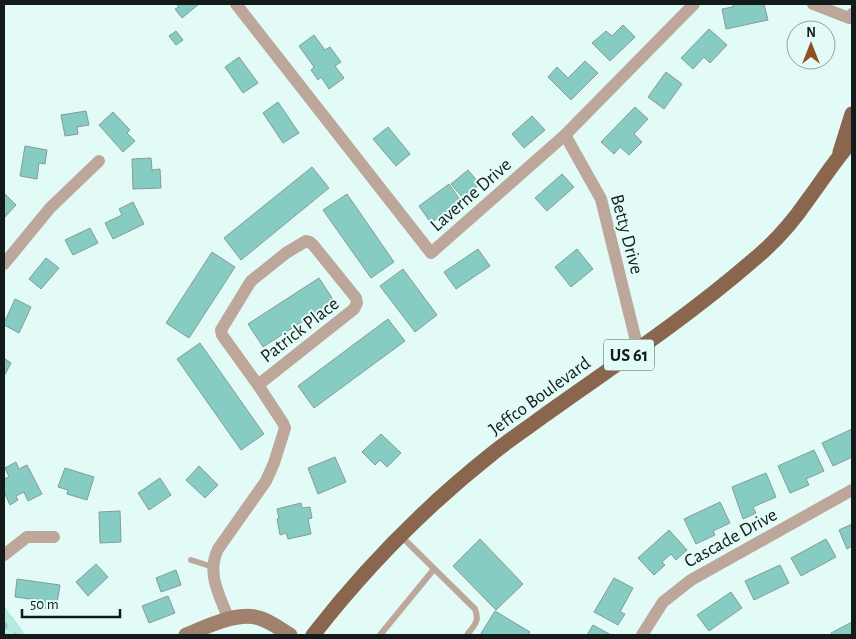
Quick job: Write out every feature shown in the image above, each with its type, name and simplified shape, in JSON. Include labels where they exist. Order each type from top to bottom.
[{"type":"main road","name":"Jeffco Boulevard","points":[[838,156],[852,114]]},
{"type":"main road","name":"Jeffco Boulevard","points":[[314,635],[364,573],[400,535],[454,486],[494,452],[638,349],[718,290],[753,261],[806,204],[838,156],[852,141]]},
{"type":"street","name":"Laverne Drive","points":[[236,4],[431,253],[565,135],[694,4]]},
{"type":"street","points":[[813,4],[849,18],[852,14]]},
{"type":"street","name":"Betty Drive","points":[[565,135],[601,199],[638,349]]},
{"type":"street","points":[[4,264],[50,208],[99,161]]},
{"type":"street","name":"Patrick Place","points":[[213,567],[218,549],[266,481],[285,428],[258,385],[222,335],[221,330],[251,281],[286,253],[306,241],[310,242],[356,298],[357,303],[354,309],[258,385]]},
{"type":"street","name":"Cascade Drive","points":[[642,635],[663,602],[691,580],[852,490]]},
{"type":"street","points":[[4,555],[27,537],[54,537]]},
{"type":"street","points":[[213,567],[214,579],[229,620]]},
{"type":"street","points":[[186,635],[246,616],[270,623],[290,635]]},
{"type":"lane","points":[[400,535],[475,609],[478,616],[477,622],[467,635]]},
{"type":"lane","points":[[191,560],[213,567]]},
{"type":"lane","points":[[380,635],[434,569]]},
{"type":"green space","points":[[4,606],[26,635],[4,635]]},
{"type":"building","points":[[176,4],[199,4],[182,18],[175,9],[179,7]]},
{"type":"building","points":[[733,4],[764,4],[768,20],[726,29],[722,9],[733,7]]},
{"type":"building","points":[[623,25],[635,37],[610,61],[592,43],[606,31],[612,36]]},
{"type":"building","points":[[709,29],[727,45],[710,63],[704,57],[693,69],[681,58]]},
{"type":"building","points":[[176,31],[183,40],[176,45],[169,36]]},
{"type":"building","points":[[314,35],[325,50],[330,47],[341,62],[335,66],[344,78],[329,89],[321,77],[318,80],[311,70],[314,67],[299,46]]},
{"type":"building","points":[[239,57],[258,83],[243,93],[225,67]]},
{"type":"building","points":[[585,61],[598,73],[571,100],[548,77],[557,67],[568,78]]},
{"type":"building","points":[[666,72],[682,84],[664,109],[648,97]]},
{"type":"building","points":[[278,102],[299,133],[283,143],[263,113]]},
{"type":"building","points":[[635,107],[648,119],[634,134],[642,142],[629,155],[620,147],[614,154],[601,142]]},
{"type":"building","points":[[86,111],[89,125],[77,127],[78,134],[65,136],[61,115]]},
{"type":"building","points":[[113,112],[130,130],[127,133],[135,141],[123,152],[99,125]]},
{"type":"building","points":[[532,116],[545,130],[524,148],[512,134]]},
{"type":"building","points":[[388,127],[410,154],[396,166],[373,139]]},
{"type":"building","points":[[25,146],[47,150],[45,164],[39,163],[37,179],[20,176]]},
{"type":"building","points":[[151,158],[152,170],[160,169],[161,188],[133,189],[132,159]]},
{"type":"building","points":[[312,167],[329,188],[241,260],[224,238]]},
{"type":"building","points":[[468,170],[480,184],[463,198],[451,184]]},
{"type":"building","points":[[562,174],[574,187],[547,211],[535,198]]},
{"type":"building","points":[[449,184],[461,201],[431,223],[419,206]]},
{"type":"building","points":[[4,193],[16,205],[4,218]]},
{"type":"building","points":[[347,194],[394,262],[371,278],[323,210]]},
{"type":"building","points":[[133,202],[144,224],[113,239],[105,223],[122,215],[119,209]]},
{"type":"building","points":[[90,228],[98,243],[73,255],[65,240]]},
{"type":"building","points":[[478,249],[490,266],[456,289],[444,272]]},
{"type":"building","points":[[577,249],[593,269],[571,287],[555,267]]},
{"type":"building","points":[[212,252],[235,267],[189,338],[166,323]]},
{"type":"building","points":[[46,258],[59,268],[41,289],[29,279]]},
{"type":"building","points":[[403,269],[437,315],[415,332],[380,286]]},
{"type":"building","points":[[319,278],[334,301],[263,347],[248,324]]},
{"type":"building","points":[[15,299],[31,307],[19,333],[4,325]]},
{"type":"building","points":[[388,319],[405,341],[314,408],[298,386]]},
{"type":"building","points":[[200,343],[264,434],[241,450],[177,359]]},
{"type":"building","points":[[4,358],[11,363],[4,376]]},
{"type":"building","points":[[852,429],[852,457],[833,466],[822,443]]},
{"type":"building","points":[[381,434],[401,453],[387,467],[380,460],[375,465],[362,452]]},
{"type":"building","points":[[814,450],[824,471],[806,479],[809,485],[790,493],[778,466]]},
{"type":"building","points":[[335,457],[346,482],[318,494],[308,468]]},
{"type":"building","points":[[16,462],[19,469],[27,465],[42,494],[28,501],[24,492],[16,496],[18,500],[10,505],[4,492],[4,479],[9,477],[5,468]]},
{"type":"building","points":[[199,466],[218,485],[205,498],[186,480]]},
{"type":"building","points":[[65,468],[94,477],[87,500],[67,494],[68,490],[58,487]]},
{"type":"building","points":[[766,473],[776,497],[753,507],[756,513],[743,519],[732,487]]},
{"type":"building","points":[[160,478],[171,495],[149,510],[138,493]]},
{"type":"building","points":[[720,502],[730,523],[713,531],[715,535],[696,544],[684,519]]},
{"type":"building","points":[[301,503],[302,508],[310,507],[312,518],[308,519],[311,534],[288,539],[286,533],[280,535],[277,509]]},
{"type":"building","points":[[120,511],[121,542],[100,543],[99,512]]},
{"type":"building","points":[[852,524],[852,546],[847,549],[839,530]]},
{"type":"building","points":[[669,530],[687,550],[676,560],[671,554],[662,562],[665,565],[654,575],[638,558]]},
{"type":"building","points":[[480,539],[523,584],[496,610],[453,566]]},
{"type":"building","points":[[826,539],[836,557],[801,576],[791,558]]},
{"type":"building","points":[[96,564],[108,577],[88,596],[76,582]]},
{"type":"building","points":[[780,565],[789,583],[754,600],[745,581]]},
{"type":"building","points":[[176,570],[181,585],[161,592],[156,578]]},
{"type":"building","points":[[614,578],[633,588],[620,612],[625,614],[618,625],[594,612]]},
{"type":"building","points":[[17,579],[60,585],[56,610],[44,608],[45,601],[15,597]]},
{"type":"building","points":[[731,592],[742,608],[709,631],[697,615]]},
{"type":"building","points":[[168,596],[175,613],[149,623],[142,606]]},
{"type":"building","points":[[495,611],[530,632],[528,635],[480,635]]},
{"type":"building","points":[[852,622],[852,635],[832,635],[831,633]]},
{"type":"building","points":[[593,625],[611,635],[587,635]]}]
